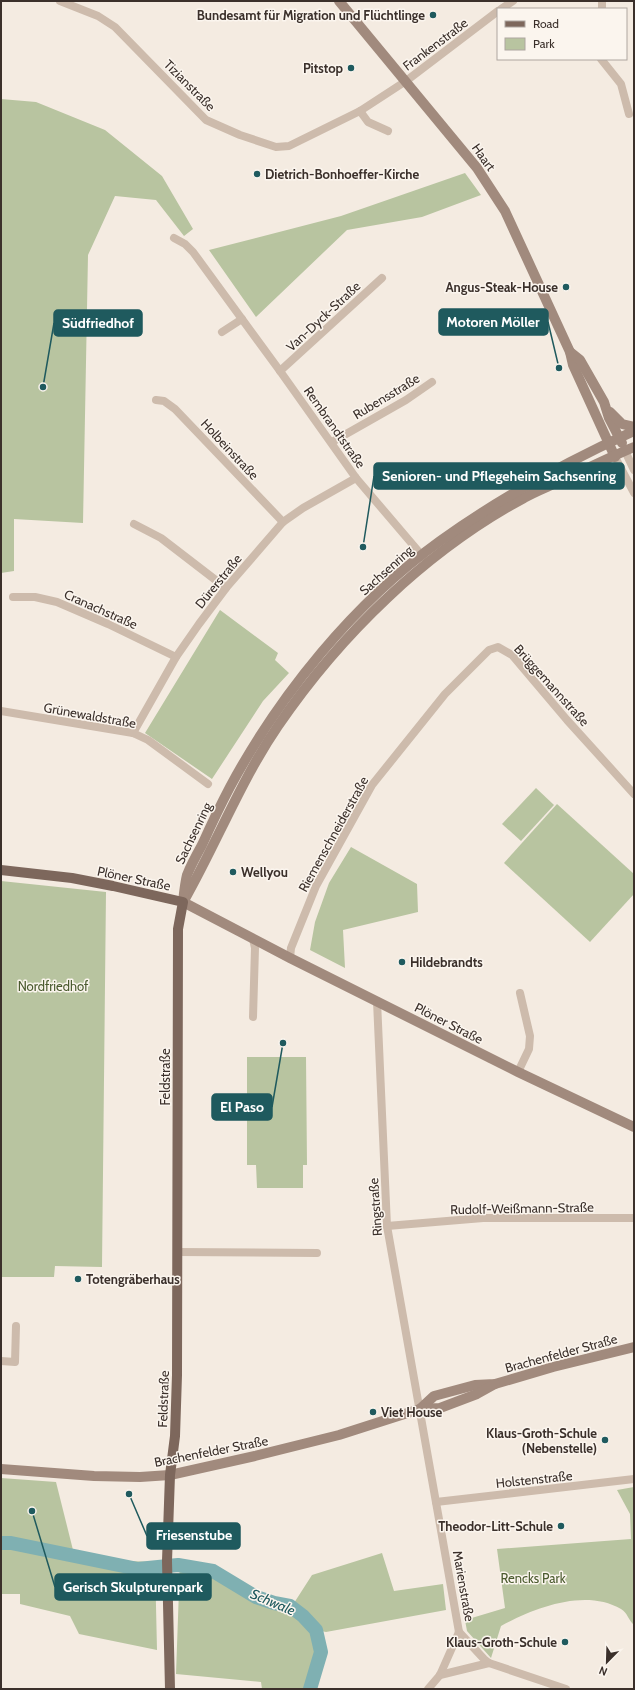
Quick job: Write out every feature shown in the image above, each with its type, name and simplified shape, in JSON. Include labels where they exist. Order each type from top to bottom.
[{"type":"main road","name":"Haart","points":[[339,1],[468,156],[505,211],[570,352],[573,365],[615,457]]},
{"type":"main road","name":"Haart","points":[[570,352],[580,360],[604,402],[609,418],[620,438],[630,449]]},
{"type":"main road","points":[[604,402],[613,416],[622,424],[634,428]]},
{"type":"main road","name":"Sachsenring","points":[[183,902],[244,780],[277,726],[348,637],[397,590],[440,541],[499,502],[553,471],[634,431]]},
{"type":"main road","name":"Sachsenring","points":[[425,559],[524,497],[630,449]]},
{"type":"main road","name":"Plöner Straße","points":[[1,870],[72,878],[183,902],[290,958],[377,1000],[518,1072],[634,1127]]},
{"type":"main road","name":"Feldstraße","points":[[170,1689],[167,1560],[170,1475],[175,1436],[177,1375],[178,929],[183,902]]},
{"type":"main road","name":"Brachenfelder Straße","points":[[1,1469],[102,1476],[140,1477],[170,1475],[324,1439],[420,1410],[434,1396],[475,1384],[495,1384],[553,1367],[634,1347]]},
{"type":"street","name":"Tizianstraße","points":[[60,1],[98,16],[116,27],[206,120],[240,135],[276,147],[289,146],[360,111],[406,81]]},
{"type":"street","points":[[502,8],[513,1]]},
{"type":"street","name":"Frankenstraße","points":[[406,81],[497,12]]},
{"type":"street","points":[[602,60],[619,81],[630,114]]},
{"type":"street","points":[[360,111],[368,122],[388,132]]},
{"type":"street","name":"Rembrandtstraße","points":[[174,238],[185,244],[193,252],[332,442],[356,478],[425,559]]},
{"type":"street","name":"Van-Dyck-Straße","points":[[280,371],[382,278]]},
{"type":"street","points":[[222,332],[242,319]]},
{"type":"street","name":"Rubensstraße","points":[[332,442],[406,400],[432,382]]},
{"type":"street","name":"Holbeinstraße","points":[[156,400],[164,401],[175,409],[283,522]]},
{"type":"street","name":"Haart","points":[[630,449],[634,470]]},
{"type":"street","name":"Haart","points":[[615,457],[634,493]]},
{"type":"street","name":"Dürerstraße","points":[[133,733],[176,657],[226,588],[283,522],[303,508],[356,478]]},
{"type":"street","points":[[134,524],[162,538],[226,588]]},
{"type":"street","name":"Cranachstraße","points":[[13,597],[36,597],[57,602],[108,624],[176,657]]},
{"type":"street","name":"Brüggemannstraße","points":[[445,694],[489,650],[498,647],[505,650],[512,655],[567,720],[634,794]]},
{"type":"street","name":"Riemenschneiderstraße","points":[[290,958],[291,948],[316,886],[372,785],[445,694]]},
{"type":"street","name":"Grünewaldstraße","points":[[1,711],[133,733],[148,740],[208,784]]},
{"type":"street","points":[[253,1017],[254,939]]},
{"type":"street","points":[[518,1072],[529,1049],[530,1036],[520,993]]},
{"type":"street","name":"Ringstraße","points":[[377,1000],[387,1226],[420,1410]]},
{"type":"street","name":"Rudolf-Weißmann-Straße","points":[[387,1226],[483,1218],[634,1218]]},
{"type":"street","points":[[178,1252],[317,1253]]},
{"type":"street","points":[[1,1361],[15,1362],[16,1326]]},
{"type":"street","name":"Marienstraße","points":[[420,1410],[459,1632],[440,1675],[428,1689]]},
{"type":"street","name":"Holstenstraße","points":[[436,1502],[634,1479]]},
{"type":"street","points":[[459,1632],[489,1663],[566,1689]]},
{"type":"street","points":[[440,1675],[489,1663]]},
{"type":"green space","points":[[1,99],[36,102],[105,130],[162,176],[193,229],[184,236],[156,200],[115,196],[88,255],[83,523],[14,519],[14,571],[1,573]]},
{"type":"green space","points":[[465,173],[481,195],[422,217],[347,230],[256,317],[209,250],[341,216]]},
{"type":"green space","points":[[220,610],[278,653],[275,660],[289,673],[263,701],[212,779],[145,733]]},
{"type":"green space","points":[[536,788],[554,805],[521,841],[502,824]]},
{"type":"green space","points":[[557,804],[634,874],[634,894],[590,942],[504,863]]},
{"type":"green space","points":[[351,847],[417,884],[418,912],[343,930],[345,968],[310,950],[315,922],[329,883]]},
{"type":"green space","name":"Nordfriedhof","points":[[1,881],[106,892],[102,1267],[55,1266],[54,1277],[1,1277]]},
{"type":"green space","points":[[247,1057],[306,1057],[307,1165],[303,1165],[303,1188],[257,1188],[256,1165],[247,1165]]},
{"type":"green space","points":[[1,1478],[56,1482],[73,1550],[127,1561],[155,1562],[157,1650],[79,1634],[70,1616],[20,1604],[20,1594],[1,1594]]},
{"type":"green space","name":"Rencks Park","points":[[634,1487],[634,1625],[623,1610],[607,1603],[592,1600],[576,1600],[560,1603],[544,1607],[501,1626],[491,1658],[467,1631],[465,1620],[505,1608],[497,1549],[631,1539],[630,1514],[617,1490]]},
{"type":"green space","points":[[382,1553],[394,1591],[443,1584],[446,1610],[326,1632],[317,1630],[321,1652],[310,1689],[262,1689],[261,1682],[176,1674],[180,1561],[218,1569],[258,1596],[294,1603],[312,1575]]},
{"type":"waterway","name":"Schwale","points":[[1,1543],[11,1543],[138,1569],[178,1565],[213,1571],[256,1597],[290,1606],[303,1616],[316,1630],[321,1652],[310,1689]]},
{"type":"place","name":"Bundesamt für Migration und Flüchtlinge","points":[[433,15]]},
{"type":"place","name":"Pitstop","points":[[351,68]]},
{"type":"place","name":"Dietrich-Bonhoeffer-Kirche","points":[[257,174]]},
{"type":"place","name":"Angus-Steak-House","points":[[566,287]]},
{"type":"place","name":"Motoren Möller","points":[[559,368]]},
{"type":"place","name":"Südfriedhof","points":[[43,387]]},
{"type":"place","name":"Senioren- und Pflegeheim Sachsenring","points":[[363,547]]},
{"type":"place","name":"Wellyou","points":[[233,872]]},
{"type":"place","name":"Hildebrandts","points":[[402,962]]},
{"type":"place","name":"El Paso","points":[[283,1043]]},
{"type":"place","name":"Totengräberhaus","points":[[78,1279]]},
{"type":"place","name":"Viet House","points":[[373,1412]]},
{"type":"place","name":"Klaus-Groth-Schule (Nebenstelle)","points":[[605,1440]]},
{"type":"place","name":"Friesenstube","points":[[129,1494]]},
{"type":"place","name":"Gerisch Skulpturenpark","points":[[32,1511]]},
{"type":"place","name":"Theodor-Litt-Schule","points":[[561,1526]]},
{"type":"place","name":"Klaus-Groth-Schule","points":[[565,1642]]}]
